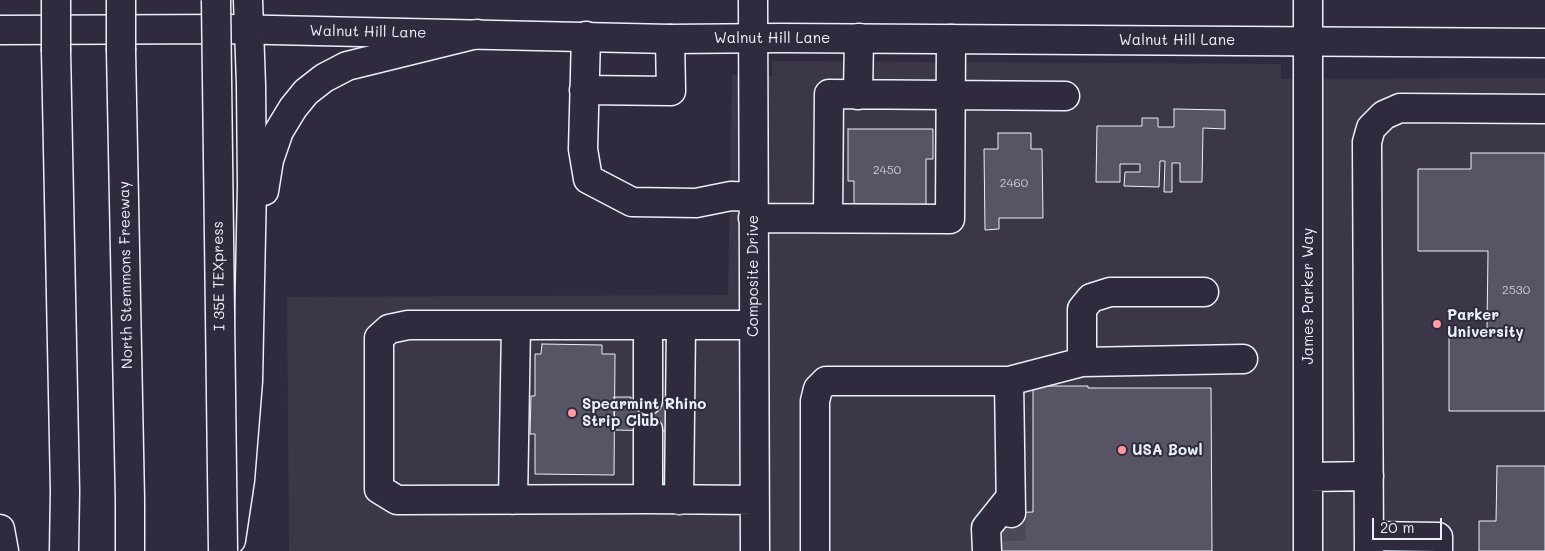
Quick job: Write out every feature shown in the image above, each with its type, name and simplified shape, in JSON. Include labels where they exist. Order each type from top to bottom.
[{"type":"main road","points":[[56,0],[65,491],[64,551]]},
{"type":"main road","name":"North Stemmons Freeway","points":[[121,0],[130,551]]},
{"type":"main road","name":"I 35E TEXpress","points":[[216,0],[223,551]]},
{"type":"main road","points":[[229,551],[240,480],[248,381],[252,249],[248,0]]},
{"type":"main road","name":"Composite Drive","points":[[753,0],[755,551]]},
{"type":"main road","name":"James Parker Way","points":[[1308,0],[1308,551]]},
{"type":"main road","name":"Walnut Hill Lane","points":[[0,30],[248,30],[670,39],[859,38],[1545,43]]},
{"type":"main road","points":[[252,249],[269,160],[276,138],[293,108],[306,92],[324,78],[347,66],[477,34]]},
{"type":"main road","points":[[586,36],[582,149],[588,179],[632,202],[696,203],[731,196],[753,207],[828,218],[950,219],[951,39]]},
{"type":"main road","points":[[858,95],[859,38]]},
{"type":"main road","points":[[584,90],[671,91],[670,39]]},
{"type":"main road","points":[[828,218],[829,94],[1065,96]]},
{"type":"main road","points":[[1438,551],[1438,537],[1369,544],[1367,142],[1371,128],[1384,115],[1400,108],[1545,109]]},
{"type":"main road","points":[[1082,362],[1082,309],[1091,298],[1110,292],[1204,292]]},
{"type":"main road","points":[[753,325],[408,325],[389,329],[379,338],[379,489],[397,500],[754,500]]},
{"type":"main road","points":[[513,500],[516,325]]},
{"type":"main road","points":[[648,325],[648,400]]},
{"type":"main road","points":[[680,500],[681,325]]},
{"type":"main road","points":[[815,551],[815,401],[818,389],[826,381],[1010,380],[1082,362],[1243,359]]},
{"type":"main road","points":[[987,551],[986,528],[1011,506],[1010,380]]},
{"type":"main road","points":[[648,430],[648,499]]},
{"type":"main road","points":[[1309,477],[1369,476]]},
{"type":"main road","points":[[0,529],[4,551]]},
{"type":"shaded area","points":[[772,61],[1281,64],[1281,79],[1545,78],[1545,551],[289,551],[287,297],[728,295],[732,75],[772,76]]},
{"type":"building","points":[[1174,109],[1225,110],[1225,129],[1203,128],[1202,182],[1180,182],[1180,163],[1172,163],[1172,192],[1164,192],[1165,161],[1160,161],[1159,187],[1124,186],[1125,172],[1140,172],[1140,164],[1120,164],[1120,182],[1096,182],[1097,126],[1142,126],[1142,118],[1158,118],[1158,127],[1174,127]]},
{"type":"building","points":[[848,129],[933,129],[933,159],[926,159],[926,206],[854,206],[854,181],[848,181]]},
{"type":"building","points":[[998,133],[1031,133],[1031,149],[1042,149],[1043,218],[999,218],[999,229],[985,230],[984,149],[998,149]]},
{"type":"building","points":[[1471,153],[1545,153],[1545,411],[1449,411],[1449,329],[1487,329],[1488,251],[1418,251],[1418,169],[1471,169]]},
{"type":"building","name":"Spearmint Rhino Strip Club","points":[[542,344],[602,345],[602,354],[615,354],[614,475],[535,474],[535,434],[530,434],[531,396],[535,396],[535,354],[541,354]]},
{"type":"building","name":"USA Bowl","points":[[1033,386],[1211,388],[1212,551],[1000,551],[1000,513],[1033,512]]},
{"type":"building","points":[[614,397],[631,397],[631,400],[673,401],[672,431],[614,430]]},
{"type":"building","points":[[1497,466],[1545,466],[1545,551],[1479,551],[1479,521],[1496,521]]},
{"type":"tunnel","points":[[1011,513],[1012,551]]},
{"type":"place","name":"Parker University","points":[[1437,324]]},
{"type":"place","name":"Spearmint Rhino Strip Club","points":[[572,413]]},
{"type":"place","name":"USA Bowl","points":[[1122,450]]}]
